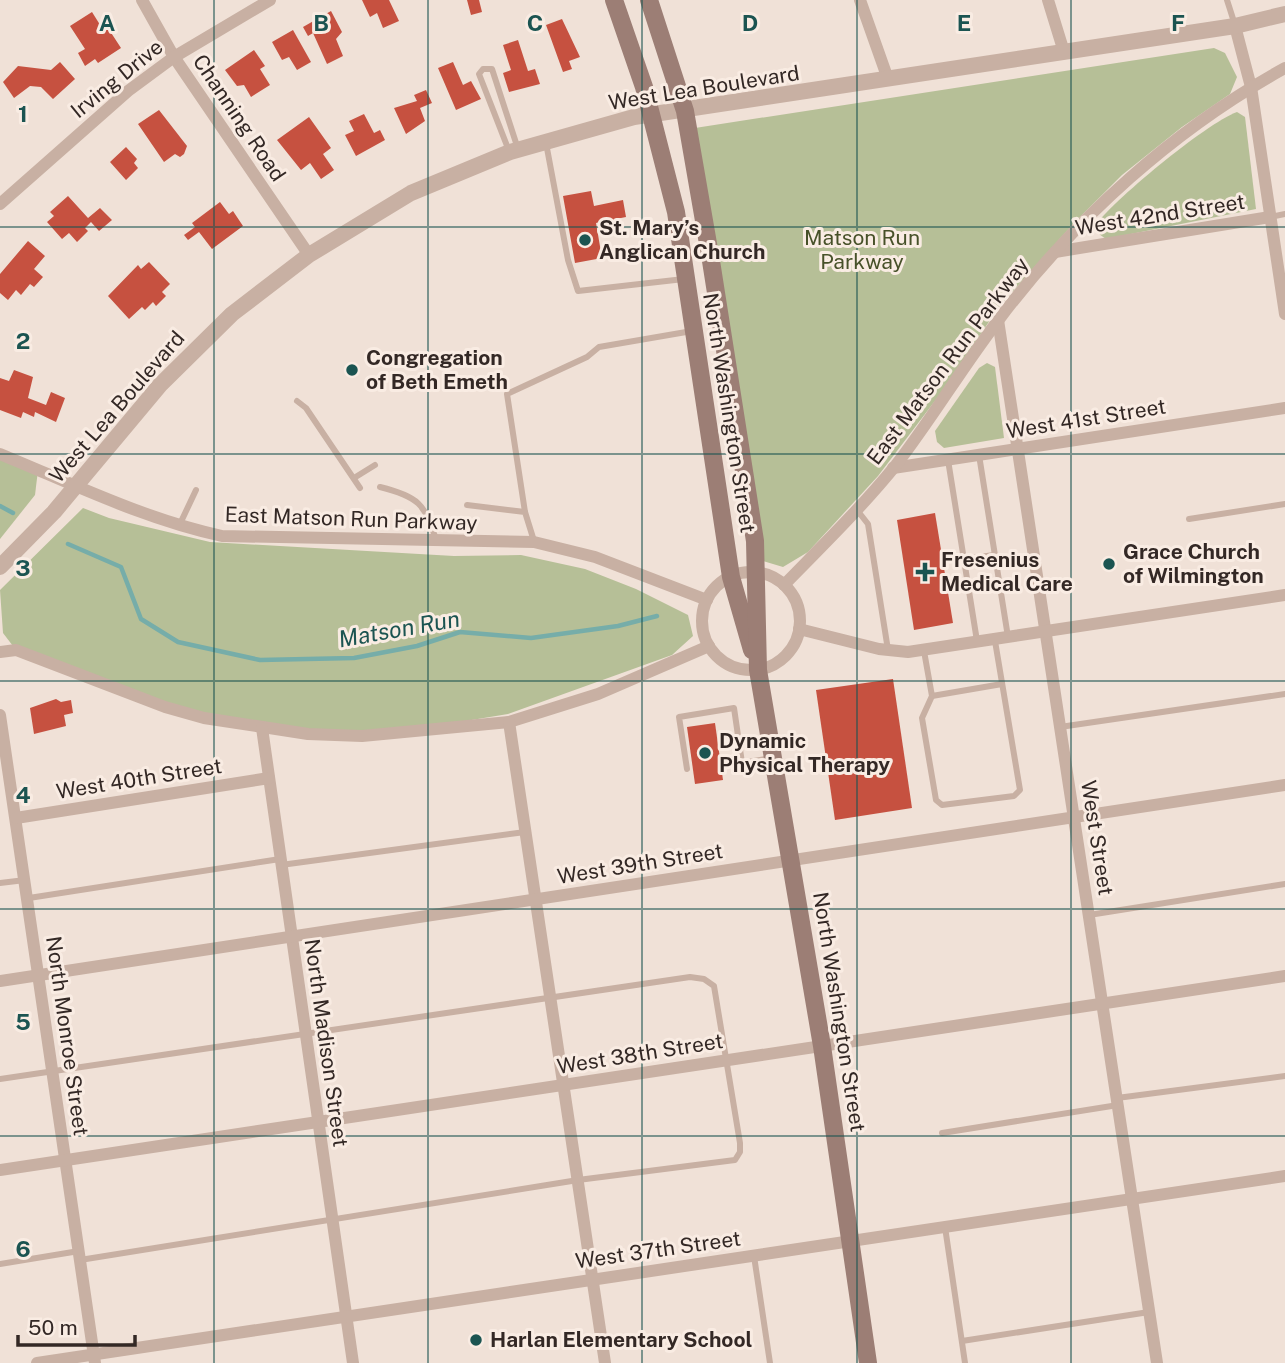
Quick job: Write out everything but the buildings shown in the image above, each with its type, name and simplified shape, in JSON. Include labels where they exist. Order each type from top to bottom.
[{"type":"main road","name":"North Washington Street","points":[[614,0],[644,87],[676,212],[731,577],[758,670],[792,860],[868,1363]]},
{"type":"main road","name":"North Washington Street","points":[[649,0],[685,111],[755,541],[758,670]]},
{"type":"street","name":"Channing Road","points":[[142,0],[174,57],[309,255]]},
{"type":"street","name":"Irving Drive","points":[[0,204],[128,91],[174,57],[270,0]]},
{"type":"street","points":[[860,0],[888,79]]},
{"type":"street","points":[[1048,0],[1064,52]]},
{"type":"street","name":"West Lea Boulevard","points":[[0,567],[76,486],[134,414],[203,340],[269,283],[309,255],[411,193],[514,151],[649,114],[685,111],[1235,26],[1285,14]]},
{"type":"street","name":"West Lea Boulevard","points":[[1235,26],[1285,26]]},
{"type":"street","points":[[1235,26],[1251,87],[1285,313]]},
{"type":"street","name":"East Matson Run Parkway","points":[[784,586],[893,468],[949,395],[998,320],[1055,252],[1121,185],[1251,87],[1285,68]]},
{"type":"street","name":"West 42nd Street","points":[[1055,252],[1270,217]]},
{"type":"street","name":"West Street","points":[[998,320],[1157,1363]]},
{"type":"street","name":"West 41st Street","points":[[893,468],[1285,408]]},
{"type":"street","name":"East Matson Run Parkway","points":[[0,454],[179,526],[239,538],[534,542],[595,557],[707,600]]},
{"type":"street","points":[[757,573],[784,586],[797,605],[799,629],[786,656],[758,670],[730,666],[709,646],[702,624],[707,600],[717,586],[731,577],[757,573]]},
{"type":"street","points":[[799,629],[888,650],[924,651],[1285,595]]},
{"type":"street","points":[[0,652],[16,650],[165,707],[204,718],[308,734],[362,736],[509,722],[598,694],[709,646]]},
{"type":"street","name":"North Monroe Street","points":[[0,715],[95,1359]]},
{"type":"street","points":[[509,722],[605,1363]]},
{"type":"street","name":"North Madison Street","points":[[262,728],[354,1363]]},
{"type":"street","name":"West 40th Street","points":[[16,818],[268,778]]},
{"type":"street","name":"West 39th Street","points":[[0,981],[1285,785]]},
{"type":"street","name":"West 38th Street","points":[[0,1170],[1285,976]]},
{"type":"street","name":"West 37th Street","points":[[37,1363],[95,1359],[347,1317],[1285,1176]]},
{"type":"lane","points":[[1227,0],[1235,26]]},
{"type":"lane","points":[[483,69],[492,69],[514,151],[479,75],[483,69]]},
{"type":"lane","points":[[546,141],[568,260],[578,291],[686,279]]},
{"type":"lane","points":[[1270,217],[1285,214]]},
{"type":"lane","points":[[534,542],[525,512],[507,394],[587,357],[599,347],[694,330]]},
{"type":"lane","points":[[297,401],[306,408],[360,488]]},
{"type":"lane","points":[[979,455],[1009,639]]},
{"type":"lane","points":[[948,460],[977,644]]},
{"type":"lane","points":[[354,478],[375,465]]},
{"type":"lane","points":[[380,487],[421,504],[429,514],[436,542]]},
{"type":"lane","points":[[179,526],[196,490]]},
{"type":"lane","points":[[1189,519],[1285,504]]},
{"type":"lane","points":[[467,505],[525,512]]},
{"type":"lane","points":[[856,509],[868,524],[888,650]]},
{"type":"lane","points":[[965,559],[994,555]]},
{"type":"lane","points":[[924,651],[932,696],[922,718],[936,800],[948,805],[1014,796],[1020,790],[995,641]]},
{"type":"lane","points":[[932,696],[1002,684]]},
{"type":"lane","points":[[1060,727],[1285,694]]},
{"type":"lane","points":[[687,769],[680,717],[734,708],[742,763],[773,758]]},
{"type":"lane","points":[[29,898],[281,862],[525,832]]},
{"type":"lane","points":[[0,883],[25,880]]},
{"type":"lane","points":[[1089,915],[1285,884]]},
{"type":"lane","points":[[0,1079],[690,977],[704,979],[714,986],[740,1143],[740,1152],[735,1160],[578,1180],[333,1219],[0,1264]]},
{"type":"lane","points":[[942,1133],[1117,1101],[1285,1076]]},
{"type":"lane","points":[[945,1227],[965,1363]]},
{"type":"lane","points":[[754,1256],[770,1363]]},
{"type":"lane","points":[[962,1341],[1149,1312]]},
{"type":"green space","name":"Matson Run Parkway","points":[[1214,48],[1225,53],[1237,77],[1230,94],[1182,127],[1122,175],[1073,224],[998,308],[947,385],[878,476],[808,552],[783,567],[763,561],[695,128]]},
{"type":"green space","points":[[1237,112],[1245,117],[1256,209],[1106,239],[1092,229],[1160,164],[1204,131]]},
{"type":"green space","points":[[987,363],[995,367],[1004,438],[944,448],[937,442],[935,431],[979,368]]},
{"type":"green space","points":[[0,454],[38,470],[35,495],[0,539]]},
{"type":"green space","points":[[83,508],[109,518],[210,542],[454,556],[521,555],[585,569],[636,589],[688,615],[693,636],[672,655],[508,714],[399,732],[330,735],[217,720],[16,650],[3,633],[0,590]]},
{"type":"waterway","name":"Matson Run","points":[[0,506],[13,513]]},
{"type":"waterway","name":"Matson Run","points":[[68,544],[121,567],[141,619],[178,642],[260,660],[354,658],[417,646],[460,632],[531,638],[618,626],[657,616]]},
{"type":"place","name":"St. Mary’s Anglican Church","points":[[585,240]]},
{"type":"place","name":"Congregation of Beth Emeth","points":[[352,370]]},
{"type":"place","name":"Grace Church of Wilmington","points":[[1109,564]]},
{"type":"place","name":"Fresenius Medical Care","points":[[925,572]]},
{"type":"place","name":"Dynamic Physical Therapy","points":[[705,753]]},
{"type":"place","name":"Harlan Elementary School","points":[[476,1340]]}]
